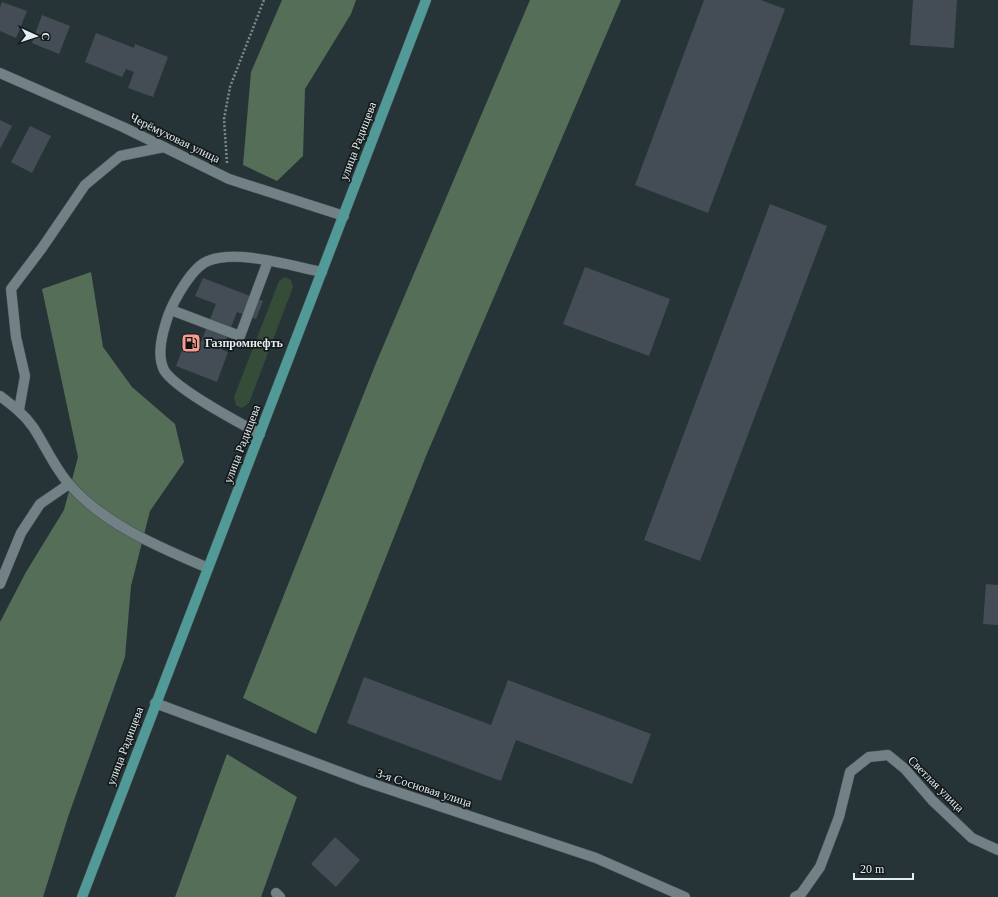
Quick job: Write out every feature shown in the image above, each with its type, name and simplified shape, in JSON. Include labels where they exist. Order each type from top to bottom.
[{"type":"main road","name":"улица Радищева","points":[[82,897],[155,703],[260,434],[426,0]]},
{"type":"street","name":"Черёмуховая улица","points":[[0,73],[123,127],[229,179],[344,216]]},
{"type":"street","points":[[18,410],[25,376],[16,337],[12,289],[85,185],[120,156],[164,148]]},
{"type":"street","points":[[260,434],[232,419],[181,386],[164,370],[160,356],[163,331],[171,310],[191,275],[208,261],[229,256],[268,261],[322,272]]},
{"type":"street","points":[[171,310],[240,336],[268,261]]},
{"type":"street","points":[[0,396],[18,410],[33,427],[69,484],[99,511],[152,544],[208,568]]},
{"type":"street","points":[[0,584],[21,533],[40,504],[69,484]]},
{"type":"street","name":"3-я Сосновая улица","points":[[155,703],[364,781],[596,858],[685,897]]},
{"type":"street","name":"Светлая улица","points":[[795,897],[801,894],[820,867],[839,817],[850,772],[869,757],[888,755],[905,769],[932,800],[972,838],[998,850]]},
{"type":"path","points":[[229,179],[225,147],[224,120],[230,87],[264,0]]},
{"type":"green space","points":[[282,0],[356,0],[351,14],[305,89],[303,156],[277,181],[243,165],[251,72]]},
{"type":"green space","points":[[530,0],[621,0],[426,456],[316,734],[243,698],[376,363]]},
{"type":"green space","points":[[91,272],[103,347],[132,387],[175,424],[184,462],[150,511],[131,586],[125,657],[68,817],[43,897],[0,897],[0,622],[26,572],[64,510],[78,457],[42,289]]},
{"type":"green space","points":[[285,277],[291,280],[293,287],[249,403],[242,408],[236,405],[234,397],[279,281]]},
{"type":"green space","points":[[227,754],[297,797],[261,897],[175,897]]},
{"type":"building","points":[[704,0],[761,0],[785,9],[708,213],[635,185]]},
{"type":"building","points":[[913,0],[957,0],[954,48],[910,45]]},
{"type":"building","points":[[2,2],[27,11],[16,38],[0,31],[0,7]]},
{"type":"building","points":[[42,15],[70,26],[59,54],[32,43]]},
{"type":"building","points":[[96,33],[134,48],[135,44],[168,57],[153,97],[128,88],[134,72],[126,69],[122,77],[85,62]]},
{"type":"building","points":[[0,120],[12,126],[0,149]]},
{"type":"building","points":[[30,126],[51,136],[32,173],[11,162]]},
{"type":"building","points":[[770,204],[827,226],[700,561],[644,540]]},
{"type":"building","points":[[585,267],[670,299],[649,356],[563,324]]},
{"type":"building","points":[[203,278],[263,301],[256,319],[237,312],[222,350],[228,352],[217,382],[176,366],[187,337],[201,342],[216,304],[195,296]]},
{"type":"building","points":[[986,584],[998,585],[998,625],[983,624]]},
{"type":"building","points":[[364,677],[491,725],[508,680],[651,734],[632,784],[516,740],[501,781],[347,723]]},
{"type":"building","points":[[335,837],[360,860],[336,887],[311,864]]},
{"type":"place","name":"Газпромнефть","points":[[191,343]]}]
